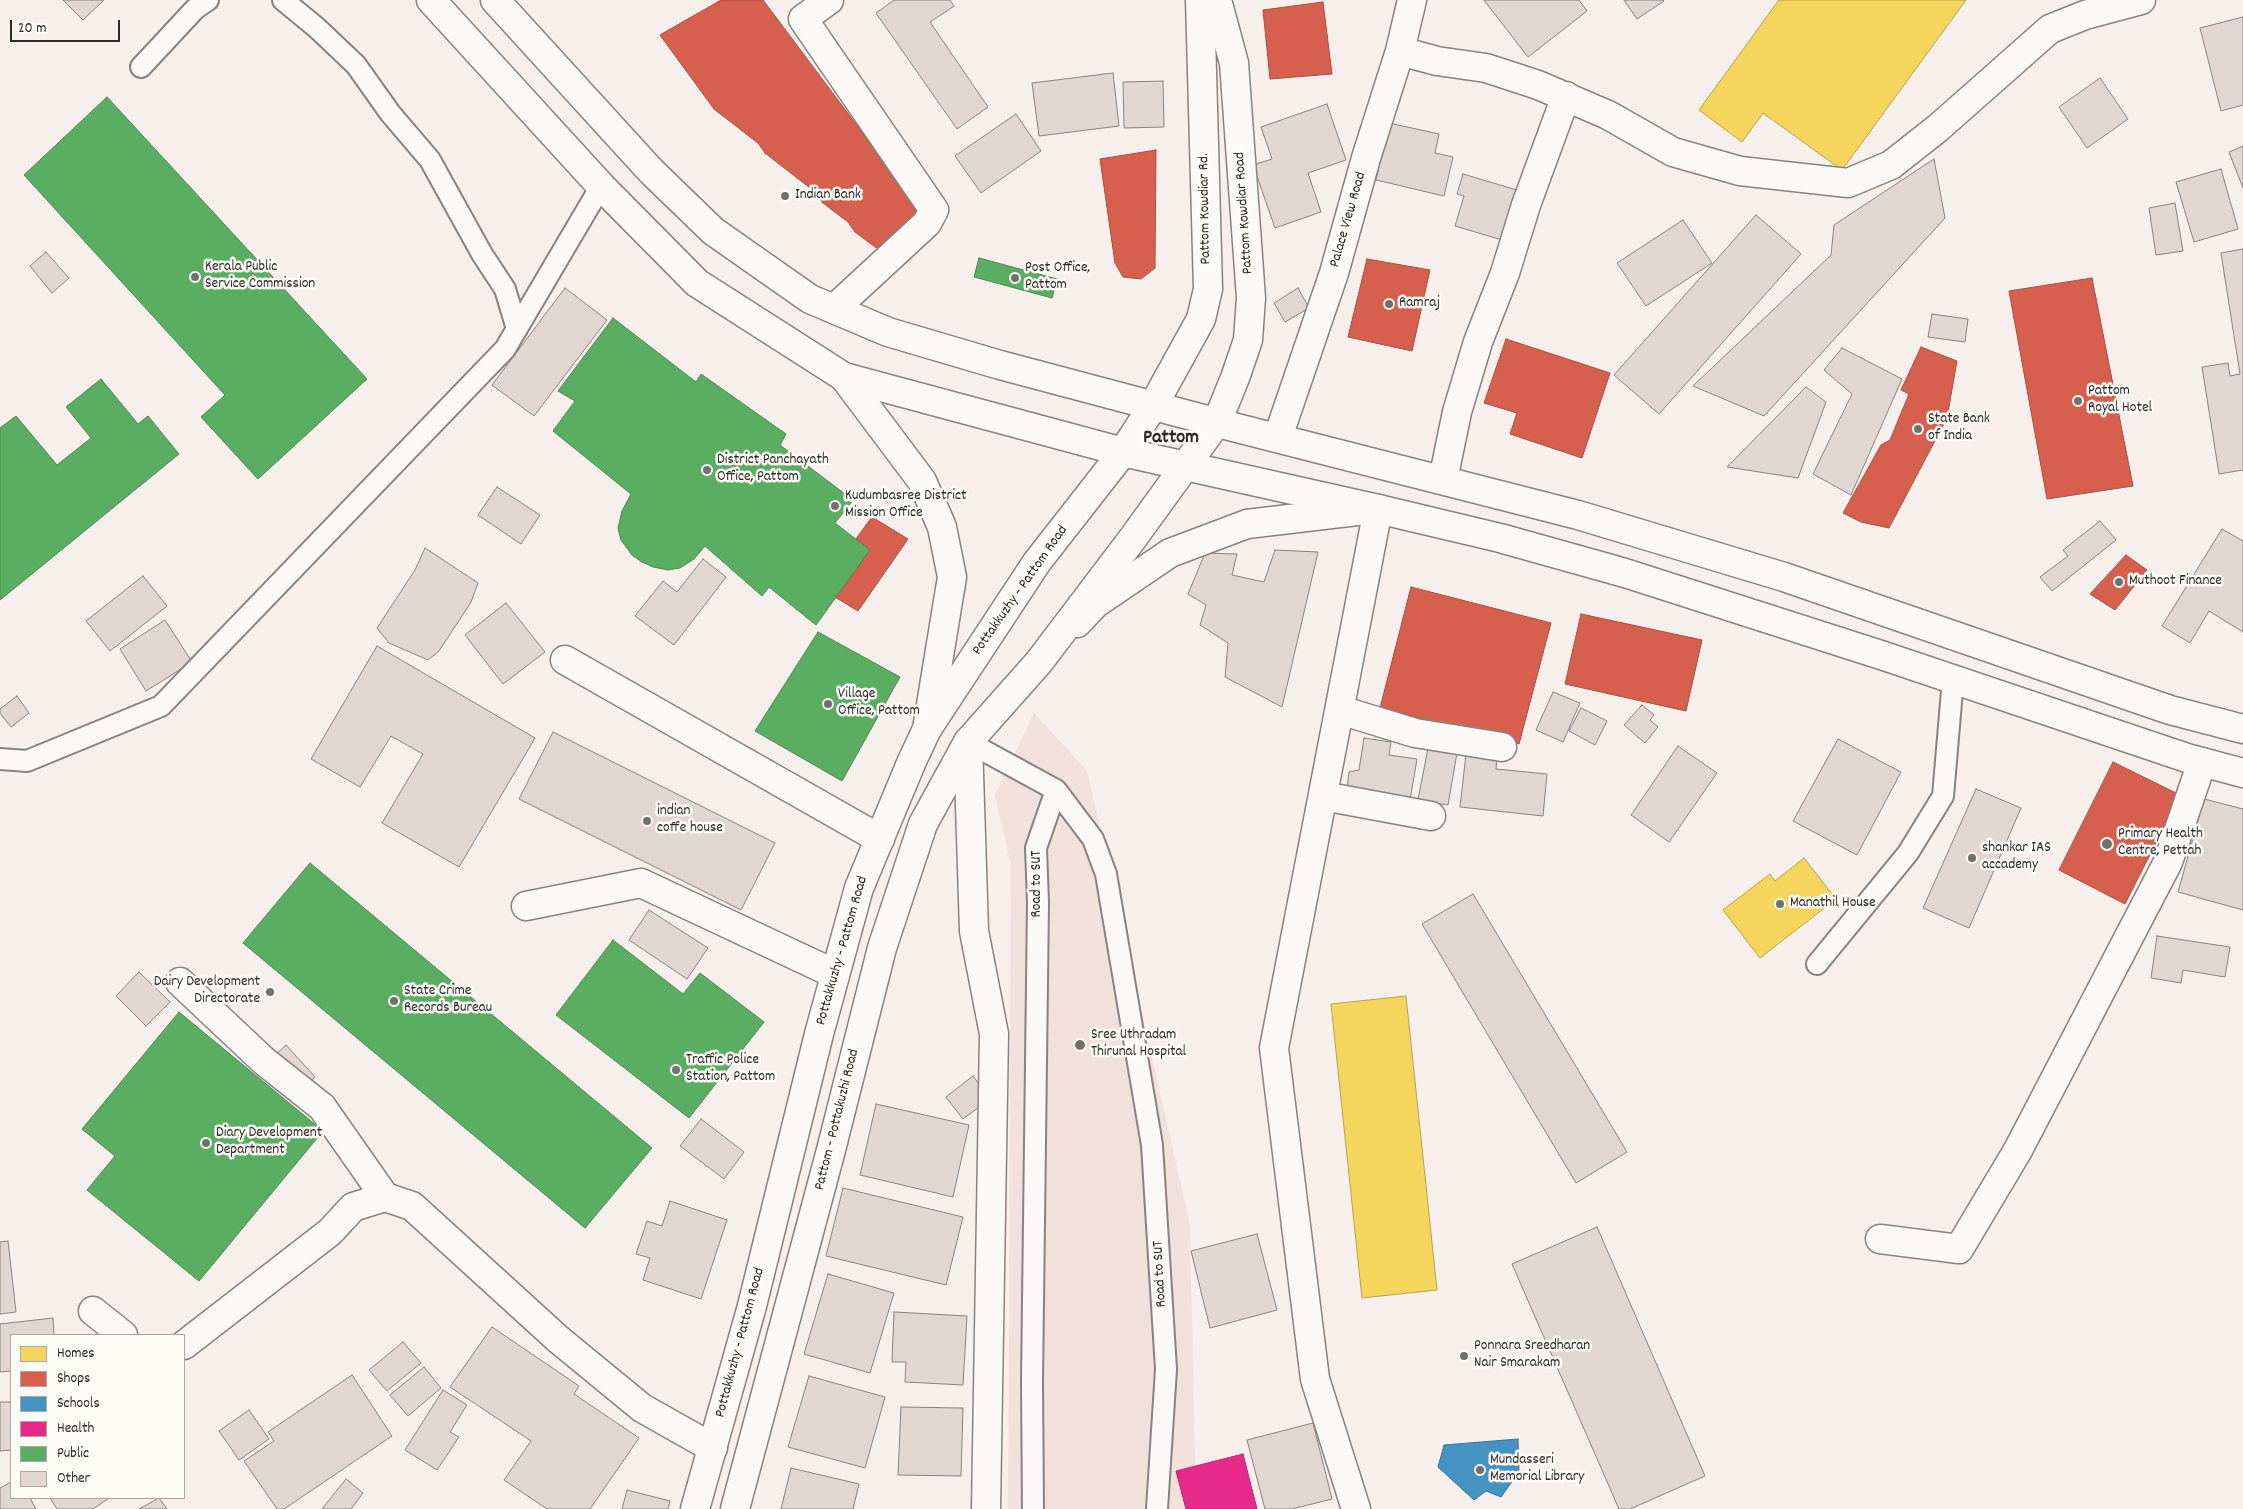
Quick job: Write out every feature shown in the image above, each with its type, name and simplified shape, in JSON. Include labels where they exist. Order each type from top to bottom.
[{"type":"main road","points":[[431,0],[601,186],[697,283],[844,377],[1123,452],[1500,538],[1624,573],[1953,679],[2202,762],[2243,773]]},
{"type":"main road","points":[[495,0],[651,171],[713,231],[810,299],[888,332],[1153,406],[1578,515],[1784,577],[2161,707],[2243,729]]},
{"type":"main road","points":[[829,0],[803,19],[934,210],[927,223],[834,309]]},
{"type":"main road","name":"Pattom Kowdiar Rd.","points":[[1153,406],[1200,319],[1208,289],[1200,0]]},
{"type":"main road","name":"Pattom Kowdiar Road","points":[[1040,662],[1217,422],[1248,340],[1251,298],[1234,63],[1217,0]]},
{"type":"main road","name":"Palace View Road","points":[[1278,437],[1334,273],[1400,51],[1412,0]]},
{"type":"main road","points":[[1400,51],[1437,61],[1486,68],[1538,84],[1608,115],[1673,152],[1740,171],[1848,183],[1891,165],[1938,128],[2050,29],[2086,15],[2141,0]]},
{"type":"main road","points":[[1443,480],[1457,412],[1478,342],[1505,273],[1526,205],[1566,96]]},
{"type":"main road","points":[[844,377],[922,481],[942,527],[952,577],[926,729]]},
{"type":"main road","points":[[1123,452],[1153,406]]},
{"type":"main road","name":"Pottakkuzhy - Pattom Road","points":[[695,1509],[754,1297],[835,974],[860,888],[926,729],[1037,562],[1123,452]]},
{"type":"main road","points":[[1040,662],[1096,604],[1170,552],[1247,524],[1378,509]]},
{"type":"main road","points":[[1356,1509],[1315,1378],[1274,1048],[1378,509]]},
{"type":"main road","points":[[565,660],[880,840]]},
{"type":"main road","name":"Pattom - Pottakuzhi Road","points":[[735,1509],[831,1150],[882,948],[923,824],[968,742],[1040,662]]},
{"type":"main road","points":[[1340,710],[1415,733],[1502,747]]},
{"type":"main road","points":[[968,742],[974,931],[994,1034],[986,1509]]},
{"type":"main road","points":[[1880,1239],[1959,1249],[2018,1150],[2168,862],[2202,762]]},
{"type":"main road","points":[[1323,796],[1431,816]]},
{"type":"main road","points":[[526,906],[641,883],[835,974]]},
{"type":"main road","points":[[180,982],[264,1061],[322,1107],[385,1197]]},
{"type":"main road","points":[[185,1344],[330,1232],[353,1207],[385,1197],[412,1206],[558,1339],[642,1408],[713,1448]]},
{"type":"main road","points":[[93,1311],[122,1334]]},
{"type":"lane","points":[[142,67],[194,9],[208,0]]},
{"type":"lane","points":[[283,0],[317,28],[356,65],[390,113],[430,160],[482,254],[505,289],[517,329]]},
{"type":"lane","points":[[0,759],[27,761],[161,706],[505,349],[601,186]]},
{"type":"lane","points":[[1817,964],[1908,853],[1943,796],[1953,679]]},
{"type":"lane","points":[[968,742],[1056,790]]},
{"type":"lane","name":"Road to SUT","points":[[1033,1509],[1032,1382],[1038,912],[1036,848],[1056,790]]},
{"type":"lane","name":"Road to SUT","points":[[1056,790],[1093,839],[1106,874],[1152,1145],[1166,1368],[1157,1509]]},
{"type":"shaded area","name":"Sree Uthradam Thirunal Hospital","points":[[1034,713],[1087,771],[1190,1225],[1196,1509],[1008,1509],[1011,866],[995,794]]},
{"type":"building: Homes","points":[[1779,0],[1966,0],[1842,170],[1763,113],[1742,142],[1699,110]]},
{"type":"building: Homes","name":"Manathil House","points":[[1804,858],[1836,899],[1760,958],[1723,910],[1770,874],[1775,881]]},
{"type":"building: Homes","points":[[1406,996],[1437,1290],[1362,1298],[1331,1004]]},
{"type":"building: Shops","points":[[721,0],[763,0],[924,215],[878,249],[855,232],[848,222],[823,203],[814,191],[765,153],[758,143],[714,109],[660,35]]},
{"type":"building: Shops","points":[[1323,2],[1332,74],[1270,79],[1263,10]]},
{"type":"building: Shops","points":[[1156,150],[1155,268],[1141,279],[1123,277],[1115,263],[1100,159]]},
{"type":"building: Shops","name":"Ramraj","points":[[1367,259],[1430,270],[1412,351],[1348,337]]},
{"type":"building: Shops","name":"Pattom Royal Hotel","points":[[2092,278],[2133,486],[2047,499],[2009,291]]},
{"type":"building: Shops","points":[[1506,339],[1610,373],[1582,458],[1510,434],[1517,413],[1484,403]]},
{"type":"building: Shops","name":"State Bank of India","points":[[1921,347],[1957,361],[1947,418],[1889,528],[1861,522],[1843,513],[1881,445],[1890,440],[1909,394],[1901,390]]},
{"type":"building: Shops","points":[[872,517],[908,539],[858,611],[820,588]]},
{"type":"building: Shops","name":"Muthoot Finance","points":[[2126,555],[2147,570],[2115,610],[2090,594]]},
{"type":"building: Shops","points":[[1411,587],[1551,623],[1519,744],[1380,708]]},
{"type":"building: Shops","points":[[1581,614],[1702,640],[1686,711],[1565,684]]},
{"type":"building: Shops","points":[[2113,762],[2180,795],[2125,904],[2059,870]]},
{"type":"building: Schools","name":"Mundasseri Memorial Library","points":[[1518,1439],[1519,1472],[1501,1497],[1486,1491],[1474,1500],[1438,1467],[1444,1445]]},
{"type":"building: Health","points":[[1243,1454],[1257,1509],[1186,1509],[1176,1471]]},
{"type":"building: Public","name":"Kerala Public Service Commission","points":[[107,97],[367,379],[258,479],[201,417],[225,395],[24,175]]},
{"type":"building: Public","name":"Post Office, Pattom","points":[[979,258],[1057,279],[1052,298],[974,277]]},
{"type":"building: Public","name":"District Panchayath Office, Pattom","points":[[613,318],[696,382],[701,374],[786,434],[780,445],[853,500],[835,523],[870,550],[816,625],[769,587],[762,596],[705,546],[694,559],[680,568],[668,570],[653,567],[642,562],[632,555],[621,540],[618,528],[622,511],[631,494],[553,431],[575,401],[558,391]]},
{"type":"building: Public","points":[[101,379],[138,424],[148,416],[179,454],[0,600],[0,428],[16,416],[57,465],[91,438],[66,407]]},
{"type":"building: Public","name":"Village Office, Pattom","points":[[818,632],[900,677],[842,781],[755,731]]},
{"type":"building: Public","name":"State Crime Records Bureau","points":[[310,863],[652,1148],[585,1228],[243,943]]},
{"type":"building: Public","name":"Traffic Police Station, Pattom","points":[[613,940],[683,994],[700,973],[764,1022],[689,1118],[556,1015]]},
{"type":"building: Public","name":"Diary Development Department","points":[[179,1012],[323,1131],[199,1281],[87,1190],[115,1156],[82,1129]]},
{"type":"building: Other","points":[[63,0],[104,0],[83,20]]},
{"type":"building: Other","points":[[894,0],[950,0],[954,6],[930,22],[988,107],[957,129],[876,13]]},
{"type":"building: Other","points":[[1484,0],[1579,0],[1587,11],[1528,57]]},
{"type":"building: Other","points":[[1624,0],[1663,0],[1664,1],[1637,19]]},
{"type":"building: Other","points":[[2243,17],[2243,105],[2221,111],[2200,28]]},
{"type":"building: Other","points":[[1113,73],[1119,126],[1039,136],[1032,83]]},
{"type":"building: Other","points":[[2100,78],[2128,119],[2087,148],[2059,107]]},
{"type":"building: Other","points":[[1163,81],[1164,127],[1124,128],[1123,82]]},
{"type":"building: Other","points":[[1327,104],[1346,160],[1308,173],[1321,212],[1275,228],[1253,165],[1272,159],[1261,127]]},
{"type":"building: Other","points":[[1016,114],[1041,151],[981,193],[955,156]]},
{"type":"building: Other","points":[[1389,123],[1439,134],[1435,153],[1453,157],[1444,196],[1376,180]]},
{"type":"building: Other","points":[[2243,146],[2243,188],[2229,152]]},
{"type":"building: Other","points":[[1934,159],[1945,218],[1764,416],[1693,386],[1831,255],[1834,225]]},
{"type":"building: Other","points":[[2221,169],[2238,229],[2194,242],[2176,182]]},
{"type":"building: Other","points":[[1463,174],[1527,193],[1512,243],[1455,226],[1464,196],[1457,194]]},
{"type":"building: Other","points":[[2175,203],[2183,251],[2156,255],[2149,208]]},
{"type":"building: Other","points":[[1756,215],[1801,254],[1659,414],[1614,375]]},
{"type":"building: Other","points":[[1683,220],[1712,263],[1646,306],[1617,263]]},
{"type":"building: Other","points":[[2243,249],[2243,470],[2219,474],[2202,367],[2228,363],[2230,376],[2240,374],[2221,253]]},
{"type":"building: Other","points":[[46,252],[69,278],[52,293],[30,266]]},
{"type":"building: Other","points":[[565,288],[607,320],[534,416],[492,385]]},
{"type":"building: Other","points":[[1298,288],[1309,308],[1285,322],[1274,303]]},
{"type":"building: Other","points":[[1932,314],[1968,319],[1965,342],[1928,337]]},
{"type":"building: Other","points":[[1842,348],[1902,379],[1851,495],[1813,474],[1852,394],[1824,370]]},
{"type":"building: Other","points":[[1806,387],[1826,402],[1798,478],[1727,467]]},
{"type":"building: Other","points":[[497,487],[540,515],[521,544],[478,515]]},
{"type":"building: Other","points":[[2100,521],[2116,540],[2052,591],[2040,577],[2068,556],[2063,550]]},
{"type":"building: Other","points":[[2222,529],[2243,541],[2243,632],[2209,611],[2190,643],[2162,626]]},
{"type":"building: Other","points":[[425,548],[478,583],[471,602],[462,616],[439,651],[428,660],[389,643],[377,628],[415,570]]},
{"type":"building: Other","points":[[1275,550],[1318,552],[1282,707],[1225,677],[1228,643],[1200,625],[1206,605],[1188,594],[1205,553],[1237,554],[1232,575],[1264,582]]},
{"type":"building: Other","points":[[703,559],[726,577],[674,645],[635,616],[663,581],[677,592]]},
{"type":"building: Other","points":[[143,576],[167,606],[110,651],[86,621]]},
{"type":"building: Other","points":[[506,603],[545,652],[503,684],[465,635]]},
{"type":"building: Other","points":[[165,620],[192,662],[146,691],[120,649]]},
{"type":"building: Other","points":[[377,646],[535,738],[459,867],[382,823],[423,754],[391,736],[360,787],[311,759]]},
{"type":"building: Other","points":[[1553,692],[1580,703],[1563,742],[1536,730]]},
{"type":"building: Other","points":[[17,696],[29,713],[11,727],[0,713],[0,709]]},
{"type":"building: Other","points":[[1642,705],[1654,715],[1650,720],[1658,727],[1645,743],[1624,725]]},
{"type":"building: Other","points":[[1581,708],[1607,721],[1595,745],[1569,731]]},
{"type":"building: Other","name":"indian coffe house","points":[[553,732],[775,843],[741,910],[519,799]]},
{"type":"building: Other","points":[[1364,738],[1391,742],[1389,755],[1417,759],[1410,800],[1347,790],[1349,772],[1359,770]]},
{"type":"building: Other","points":[[1838,739],[1901,772],[1857,855],[1793,821]]},
{"type":"building: Other","points":[[1678,746],[1717,773],[1669,842],[1631,815]]},
{"type":"building: Other","points":[[1428,748],[1457,753],[1448,805],[1418,800]]},
{"type":"building: Other","points":[[1466,754],[1497,757],[1496,769],[1547,774],[1543,816],[1460,807]]},
{"type":"building: Other","name":"shankar IAS accademy","points":[[1976,789],[2021,808],[1969,928],[1923,908]]},
{"type":"building: Other","points":[[2204,799],[2243,809],[2243,910],[2178,892]]},
{"type":"building: Other","points":[[1473,894],[1627,1152],[1576,1183],[1422,924]]},
{"type":"building: Other","points":[[649,910],[708,948],[687,979],[629,940]]},
{"type":"building: Other","points":[[2157,936],[2230,947],[2225,977],[2183,970],[2181,983],[2151,978]]},
{"type":"building: Other","points":[[139,972],[170,1002],[146,1026],[116,996]]},
{"type":"building: Other","points":[[286,1045],[315,1077],[302,1090],[272,1058]]},
{"type":"building: Other","points":[[973,1076],[990,1099],[963,1119],[946,1097]]},
{"type":"building: Other","points":[[876,1104],[969,1125],[953,1197],[860,1175]]},
{"type":"building: Other","points":[[701,1119],[744,1152],[724,1179],[680,1146]]},
{"type":"building: Other","points":[[843,1188],[963,1217],[946,1285],[826,1256]]},
{"type":"building: Other","points":[[670,1201],[727,1220],[701,1299],[643,1280],[650,1258],[636,1254],[647,1221],[662,1226]]},
{"type":"building: Other","points":[[1597,1227],[1705,1476],[1630,1509],[1619,1509],[1512,1264]]},
{"type":"building: Other","points":[[1257,1234],[1277,1310],[1210,1328],[1191,1251]]},
{"type":"building: Other","points":[[8,1241],[16,1312],[0,1314],[0,1242]]},
{"type":"building: Other","points":[[828,1274],[894,1293],[870,1373],[804,1354]]},
{"type":"building: Other","points":[[894,1312],[967,1316],[963,1385],[905,1382],[906,1362],[892,1362]]},
{"type":"building: Other","points":[[53,1318],[54,1334],[10,1334],[10,1371],[0,1372],[0,1324]]},
{"type":"building: Other","points":[[492,1327],[579,1386],[574,1394],[639,1438],[590,1509],[547,1509],[504,1480],[531,1441],[450,1387]]},
{"type":"building: Other","points":[[403,1342],[421,1363],[387,1391],[369,1370]]},
{"type":"building: Other","points":[[424,1367],[441,1388],[408,1416],[390,1395]]},
{"type":"building: Other","points":[[352,1375],[392,1436],[284,1509],[277,1509],[244,1461],[274,1441],[268,1432]]},
{"type":"building: Other","points":[[809,1376],[885,1397],[865,1468],[788,1447]]},
{"type":"building: Other","points":[[443,1390],[467,1405],[450,1432],[459,1437],[437,1470],[405,1450]]},
{"type":"building: Other","points":[[0,1402],[10,1402],[10,1450],[0,1451]]},
{"type":"building: Other","points":[[901,1407],[963,1408],[961,1476],[898,1475]]},
{"type":"building: Other","points":[[249,1410],[269,1439],[239,1460],[219,1431]]},
{"type":"building: Other","points":[[1313,1423],[1332,1499],[1292,1509],[1265,1509],[1247,1440]]},
{"type":"building: Other","points":[[791,1468],[859,1484],[853,1509],[781,1509]]},
{"type":"building: Other","points":[[346,1479],[363,1493],[351,1509],[322,1509]]},
{"type":"building: Other","points":[[10,1483],[10,1499],[31,1499],[36,1509],[0,1509],[0,1488]]},
{"type":"building: Other","points":[[627,1490],[670,1501],[668,1509],[622,1509]]},
{"type":"building: Other","points":[[51,1499],[108,1499],[93,1509],[57,1509]]},
{"type":"building: Other","points":[[160,1499],[167,1509],[139,1509]]},
{"type":"place","name":"Indian Bank","points":[[785,196]]},
{"type":"place","name":"Kerala Public Service Commission","points":[[195,277]]},
{"type":"place","name":"Post Office, Pattom","points":[[1015,278]]},
{"type":"place","name":"Ramraj","points":[[1389,304]]},
{"type":"place","name":"Pattom Royal Hotel","points":[[2078,401]]},
{"type":"place","name":"State Bank of India","points":[[1918,429]]},
{"type":"place","name":"District Panchayath Office, Pattom","points":[[707,470]]},
{"type":"place","name":"Kudumbasree District Mission Office","points":[[835,506]]},
{"type":"place","name":"Muthoot Finance","points":[[2119,582]]},
{"type":"place","name":"Village Office, Pattom","points":[[828,704]]},
{"type":"place","name":"indian coffe house","points":[[647,821]]},
{"type":"place","name":"Primary Health Centre, Pettah","points":[[2107,844]]},
{"type":"place","name":"shankar IAS accademy","points":[[1972,858]]},
{"type":"place","name":"Manathil House","points":[[1780,904]]},
{"type":"place","name":"Dairy Development Directorate","points":[[270,992]]},
{"type":"place","name":"State Crime Records Bureau","points":[[394,1001]]},
{"type":"place","name":"Sree Uthradam Thirunal Hospital","points":[[1080,1045]]},
{"type":"place","name":"Traffic Police Station, Pattom","points":[[676,1070]]},
{"type":"place","name":"Diary Development Department","points":[[206,1143]]},
{"type":"place","name":"Ponnara Sreedharan Nair Smarakam","points":[[1464,1356]]},
{"type":"place","name":"Mundasseri Memorial Library","points":[[1480,1470]]},
{"type":"district","name":"Pattom","points":[[1171,439]]}]
